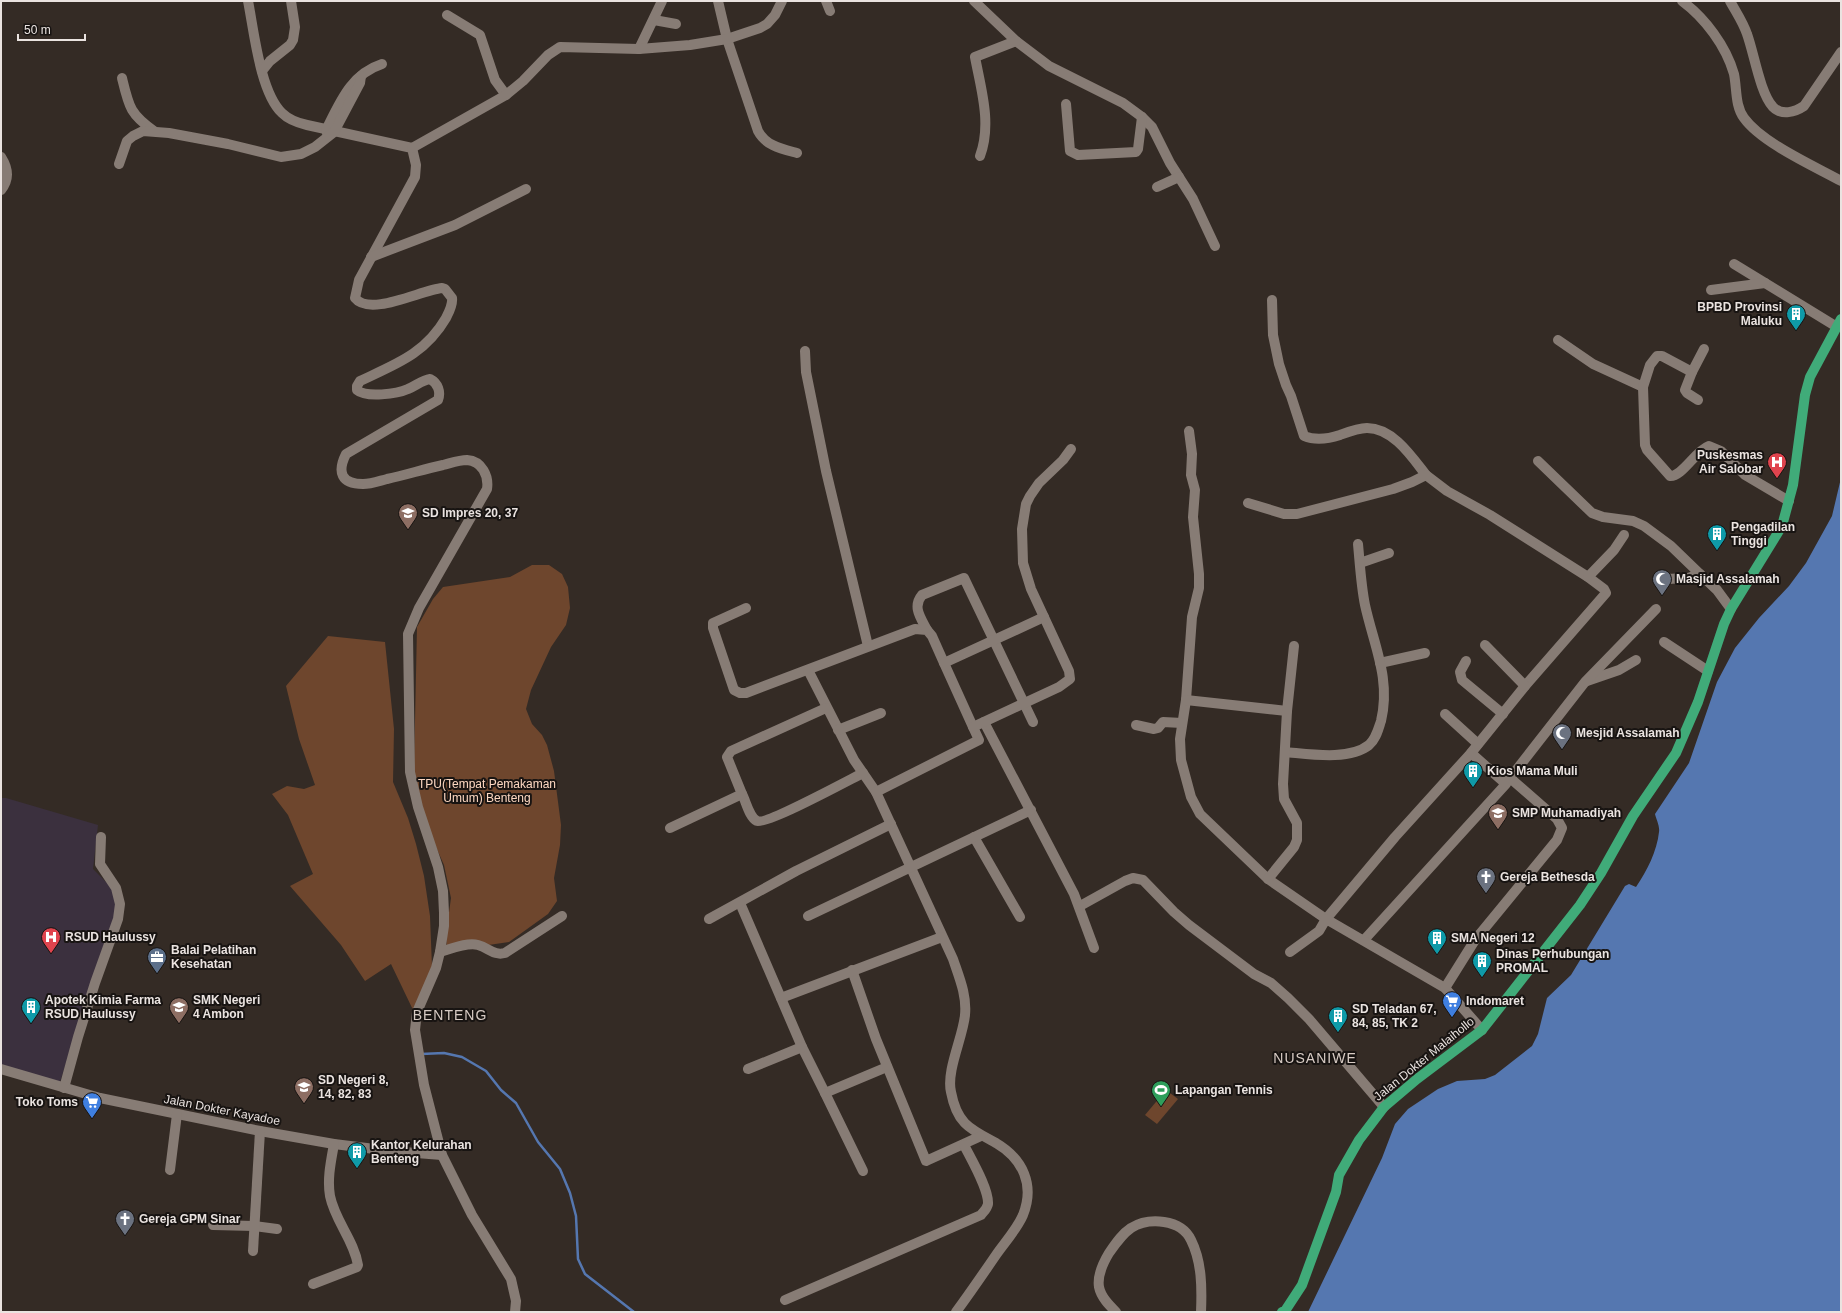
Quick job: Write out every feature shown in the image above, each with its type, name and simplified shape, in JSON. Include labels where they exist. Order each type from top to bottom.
[{"type":"main road","name":"Jalan Dokter Malaihollo","points":[[1282,1312],[1285,1311],[1302,1285],[1336,1192],[1339,1175],[1359,1140],[1384,1107],[1417,1079],[1482,1030],[1575,911],[1601,873],[1633,816],[1676,753],[1698,702],[1724,624],[1731,609],[1782,526],[1793,485],[1804,394],[1810,377],[1839,323]]},
{"type":"street","points":[[248,1],[262,71],[271,99],[283,114],[298,122],[330,133],[412,148],[506,95],[523,81],[548,55],[560,47],[639,49],[690,45],[727,39],[760,28],[767,24],[775,15],[782,1]]},
{"type":"street","points":[[262,71],[278,53],[290,45],[293,40],[296,27],[291,1]]},
{"type":"street","points":[[639,49],[662,1]]},
{"type":"street","points":[[718,1],[727,39],[761,137],[772,146],[797,154]]},
{"type":"street","points":[[826,1],[830,11]]},
{"type":"street","points":[[974,1],[1016,42],[1049,66],[1123,103],[1142,117],[1156,133],[1170,163],[1193,199],[1215,246]]},
{"type":"street","points":[[1682,1],[1694,10],[1704,22],[1726,54],[1734,74],[1740,110],[1744,118],[1758,132],[1776,144],[1841,181]]},
{"type":"street","points":[[1730,1],[1747,34],[1766,98],[1774,108],[1788,112],[1796,111],[1804,106],[1841,52]]},
{"type":"street","points":[[447,15],[480,35],[495,80],[506,95]]},
{"type":"street","points":[[654,20],[676,24]]},
{"type":"street","points":[[980,156],[985,142],[985,119],[982,87],[975,57],[1016,42]]},
{"type":"street","points":[[119,164],[127,141],[143,131],[154,131],[228,144],[281,157],[301,154],[315,147],[330,133],[360,83],[361,76],[375,66],[382,64]]},
{"type":"street","points":[[122,78],[128,103],[133,114],[154,131]]},
{"type":"street","points":[[1066,104],[1070,151],[1078,155],[1136,152],[1138,149],[1142,117]]},
{"type":"street","points":[[412,148],[416,165],[415,177],[359,280],[355,298],[358,302],[366,305],[378,305],[442,288],[445,289],[452,298],[453,302],[442,326],[423,347],[397,364],[360,381],[357,386],[357,390],[365,395],[393,393],[408,389],[430,379],[437,384],[439,391],[438,400],[346,454],[340,470],[345,479],[355,483],[368,484],[468,460],[480,466],[488,479],[487,489],[422,602],[408,634],[410,772],[418,807],[436,860],[443,891],[444,926],[436,968],[417,1012],[415,1022],[424,1085],[442,1154],[472,1215],[511,1279],[516,1301],[515,1312]]},
{"type":"street","points":[[1,157],[6,164],[7,174],[7,183],[1,190]]},
{"type":"street","points":[[1157,187],[1179,177]]},
{"type":"street","points":[[371,257],[455,224],[526,189]]},
{"type":"street","points":[[1734,264],[1765,283],[1839,323]]},
{"type":"street","points":[[1711,290],[1765,283]]},
{"type":"street","points":[[1272,300],[1273,335],[1279,364],[1304,436],[1321,439],[1368,428],[1381,432],[1401,445],[1426,475],[1447,491],[1490,515],[1588,577],[1604,589],[1605,594],[1525,686],[1471,753],[1380,855],[1326,919],[1319,931],[1290,952]]},
{"type":"street","points":[[1558,340],[1593,364],[1644,387]]},
{"type":"street","points":[[1698,400],[1685,390],[1692,372],[1704,349]]},
{"type":"street","points":[[805,352],[806,372],[826,471],[868,646]]},
{"type":"street","points":[[1692,372],[1662,356],[1657,356],[1650,365],[1644,387],[1645,445],[1647,450],[1670,476],[1677,474],[1696,455],[1708,446],[1721,450],[1745,475],[1788,501]]},
{"type":"street","points":[[1189,431],[1192,454],[1191,475],[1195,490],[1193,516],[1199,574],[1198,588],[1192,617],[1186,700],[1179,750],[1195,808],[1211,826],[1268,879],[1326,919],[1444,988],[1482,1030]]},
{"type":"street","points":[[973,727],[1060,687],[1070,679],[1069,672],[1031,589],[1023,563],[1022,529],[1023,514],[1026,504],[1038,485],[1071,449]]},
{"type":"street","points":[[1538,461],[1592,513],[1603,517],[1633,521],[1644,526],[1671,546],[1717,590],[1731,609]]},
{"type":"street","points":[[1248,503],[1284,514],[1297,514],[1393,490],[1426,475]]},
{"type":"street","points":[[1588,577],[1614,550],[1624,535]]},
{"type":"street","points":[[1285,752],[1325,755],[1346,754],[1369,745],[1375,739],[1384,710],[1385,688],[1366,606],[1358,544]]},
{"type":"street","points":[[1360,563],[1389,553]]},
{"type":"street","points":[[1667,580],[1688,578],[1700,574]]},
{"type":"street","points":[[979,740],[932,636],[927,630],[916,607],[917,601],[922,595],[964,578],[1034,722]]},
{"type":"street","points":[[746,608],[713,622],[713,628],[734,690],[740,693],[746,693],[915,629],[927,630]]},
{"type":"street","points":[[1364,940],[1508,781],[1585,682],[1656,609]]},
{"type":"street","points":[[944,663],[1044,616]]},
{"type":"street","points":[[1664,642],[1708,671]]},
{"type":"street","points":[[1486,645],[1525,686]]},
{"type":"street","points":[[1268,879],[1294,847],[1297,840],[1297,823],[1284,799],[1283,792],[1287,711],[1294,646]]},
{"type":"street","points":[[1380,663],[1425,653]]},
{"type":"street","points":[[1466,660],[1460,672],[1462,680],[1503,714]]},
{"type":"street","points":[[1585,682],[1619,670],[1636,660]]},
{"type":"street","points":[[808,670],[838,730],[876,792],[953,959],[962,985],[965,1002],[965,1016],[952,1069],[950,1088],[955,1108],[959,1116],[971,1129],[1010,1152],[1027,1179],[1028,1190],[1022,1216],[956,1312]]},
{"type":"street","points":[[1186,700],[1287,711]]},
{"type":"street","points":[[826,708],[729,753],[728,760],[752,817],[757,821],[762,822],[780,815],[863,773]]},
{"type":"street","points":[[838,730],[881,713]]},
{"type":"street","points":[[1445,714],[1478,744]]},
{"type":"street","points":[[984,722],[1080,906],[1094,948]]},
{"type":"street","points":[[1136,725],[1154,729],[1158,728],[1163,722],[1182,723]]},
{"type":"street","points":[[876,792],[991,735]]},
{"type":"street","points":[[1444,988],[1475,940],[1557,840],[1562,828],[1557,819],[1471,753]]},
{"type":"street","points":[[670,828],[742,794]]},
{"type":"street","points":[[808,916],[1031,810]]},
{"type":"street","points":[[709,918],[740,903],[796,871],[891,824]]},
{"type":"street","points":[[64,1088],[84,1016],[118,919],[120,904],[116,888],[100,864],[101,837]]},
{"type":"street","points":[[974,837],[1020,917]]},
{"type":"street","points":[[1080,906],[1125,881],[1133,878],[1143,880],[1189,925],[1254,974],[1271,983],[1288,998],[1309,1019],[1384,1107]]},
{"type":"street","points":[[740,903],[802,1047],[863,1171]]},
{"type":"street","points":[[440,952],[478,945],[495,954],[505,953],[562,916]]},
{"type":"street","points":[[781,998],[942,937]]},
{"type":"street","points":[[852,970],[886,1067],[926,1161],[981,1136]]},
{"type":"street","points":[[748,1069],[802,1047]]},
{"type":"street","points":[[825,1093],[886,1067]]},
{"type":"street","name":"Jalan Dokter Kayadoe","points":[[1,1069],[100,1098],[260,1131],[334,1144],[391,1151],[442,1154]]},
{"type":"street","points":[[170,1170],[177,1114]]},
{"type":"street","points":[[253,1251],[260,1131]]},
{"type":"street","points":[[313,1284],[357,1267],[358,1265],[355,1251],[330,1198],[329,1183],[334,1144]]},
{"type":"street","points":[[785,1300],[981,1215],[987,1209],[988,1203],[986,1194],[964,1145]]},
{"type":"street","points":[[1116,1312],[1105,1300],[1099,1288],[1098,1277],[1101,1267],[1123,1234],[1140,1223],[1150,1221],[1173,1224],[1186,1233],[1191,1239],[1200,1275],[1202,1290],[1201,1312]]},
{"type":"street","points":[[213,1225],[254,1226],[277,1229]]},
{"type":"shaded area","name":"RSUD Haulussy","points":[[1,798],[6,798],[98,825],[93,869],[112,888],[118,911],[106,938],[60,1082],[1,1066]]},
{"type":"green space","name":"TPU(Tempat Pemakaman Umum) Benteng","points":[[532,565],[549,565],[562,574],[568,587],[570,608],[566,625],[551,647],[531,690],[526,709],[532,724],[542,735],[547,745],[554,771],[561,825],[560,845],[554,878],[557,901],[548,914],[509,942],[468,948],[447,953],[446,934],[451,898],[444,865],[420,811],[414,769],[417,627],[433,599],[443,587],[510,577]]},
{"type":"green space","points":[[328,636],[385,642],[394,729],[393,782],[408,818],[416,844],[424,876],[430,916],[432,967],[414,1012],[391,964],[365,981],[341,945],[290,886],[313,874],[288,815],[272,794],[287,786],[304,789],[315,785],[299,739],[286,686]]},
{"type":"green space","name":"Lapangan Tennis","points":[[1166,1090],[1178,1099],[1157,1124],[1145,1115]]},
{"type":"water","points":[[1841,478],[1841,1312],[1308,1312],[1382,1158],[1395,1124],[1408,1109],[1438,1089],[1457,1081],[1485,1079],[1495,1075],[1532,1046],[1538,1034],[1547,998],[1571,975],[1625,886],[1629,884],[1636,887],[1640,881],[1651,861],[1658,839],[1659,827],[1655,814],[1689,763],[1717,682],[1735,648],[1759,618],[1789,586],[1806,563],[1832,516]]},
{"type":"waterway","points":[[421,1054],[444,1053],[462,1057],[486,1071],[501,1090],[516,1103],[538,1142],[560,1169],[570,1193],[576,1216],[578,1259],[585,1274],[634,1312]]},
{"type":"place","name":"BPBD Provinsi Maluku","points":[[1796,331]]},
{"type":"place","name":"Puskesmas Air Salobar","points":[[1777,479]]},
{"type":"place","name":"SD Impres 20, 37","points":[[408,530]]},
{"type":"place","name":"Pengadilan Tinggi","points":[[1717,551]]},
{"type":"place","name":"Masjid Assalamah","points":[[1662,596]]},
{"type":"place","name":"Mesjid Assalamah","points":[[1562,750]]},
{"type":"place","name":"Kios Mama Muli","points":[[1473,788]]},
{"type":"place","name":"SMP Muhamadiyah","points":[[1498,830]]},
{"type":"place","name":"Gereja Bethesda","points":[[1486,894]]},
{"type":"place","name":"RSUD Haulussy","points":[[51,954]]},
{"type":"place","name":"SMA Negeri 12","points":[[1437,955]]},
{"type":"place","name":"Balai Pelatihan Kesehatan","points":[[157,974]]},
{"type":"place","name":"Dinas Perhubungan PROMAL","points":[[1482,978]]},
{"type":"place","name":"Indomaret","points":[[1452,1018]]},
{"type":"place","name":"Apotek Kimia Farma RSUD Haulussy","points":[[31,1024]]},
{"type":"place","name":"SMK Negeri 4 Ambon","points":[[179,1024]]},
{"type":"place","name":"SD Teladan 67, 84, 85, TK 2","points":[[1338,1033]]},
{"type":"place","name":"SD Negeri 8, 14, 82, 83","points":[[304,1104]]},
{"type":"place","name":"Lapangan Tennis","points":[[1161,1107]]},
{"type":"place","name":"Toko Toms","points":[[92,1119]]},
{"type":"place","name":"Kantor Kelurahan Benteng","points":[[357,1169]]},
{"type":"place","name":"Gereja GPM Sinar","points":[[125,1236]]},
{"type":"district","name":"BENTENG","points":[[450,1015]]},
{"type":"district","name":"NUSANIWE","points":[[1315,1058]]}]
